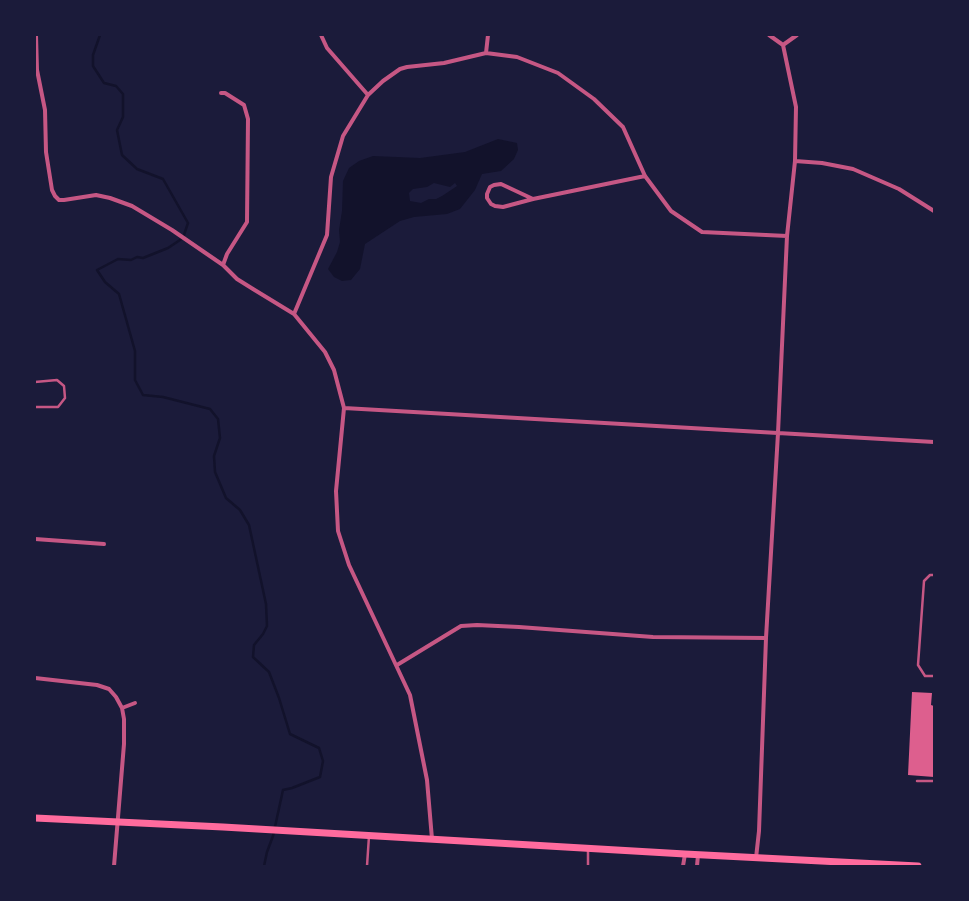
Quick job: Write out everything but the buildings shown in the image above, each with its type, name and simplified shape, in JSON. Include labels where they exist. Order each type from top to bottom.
[{"type":"main road","points":[[35,818],[298,831],[698,855],[918,866]]},
{"type":"street","points":[[36,35],[37,70],[45,110],[46,152],[52,190],[55,196],[59,200],[96,195],[110,198],[132,206],[172,230],[223,265],[237,279],[294,314],[325,352],[334,370],[344,408],[336,492],[338,531],[349,565],[410,695],[418,729],[426,780],[432,839]]},
{"type":"street","points":[[321,35],[327,48],[368,95]]},
{"type":"street","points":[[486,53],[488,35]]},
{"type":"street","points":[[756,858],[759,831],[766,638],[778,433],[787,236],[796,161],[796,107],[783,45],[769,35]]},
{"type":"street","points":[[783,45],[798,35]]},
{"type":"street","points":[[294,314],[326,235],[331,177],[343,136],[368,95],[383,81],[400,69],[444,63],[486,53],[517,57],[558,73],[594,100],[622,126],[645,176],[671,210],[702,232],[787,236]]},
{"type":"street","points":[[221,93],[224,93],[244,105],[248,119],[247,222],[227,254],[223,265]]},
{"type":"street","points":[[796,161],[822,163],[853,169],[899,189],[934,211]]},
{"type":"street","points":[[533,199],[501,184],[490,187],[487,194],[487,198],[491,204],[498,207],[503,207],[533,199],[645,176]]},
{"type":"street","points":[[344,408],[934,442]]},
{"type":"street","points":[[35,539],[104,544]]},
{"type":"street","points":[[397,665],[461,626],[519,627],[653,637],[766,638]]},
{"type":"street","points":[[35,678],[97,685],[109,689],[122,708],[124,719],[124,744],[114,866]]},
{"type":"street","points":[[122,708],[135,704]]},
{"type":"street","points":[[683,866],[685,854]]},
{"type":"street","points":[[697,866],[698,855]]},
{"type":"lane","points":[[35,382],[57,380],[64,386],[65,398],[58,407],[35,407]]},
{"type":"lane","points":[[934,575],[930,575],[924,582],[918,665],[925,676],[934,676]]},
{"type":"lane","points":[[917,781],[934,781]]},
{"type":"lane","points":[[367,866],[369,836]]},
{"type":"lane","points":[[588,848],[588,866]]},
{"type":"shaded area","points":[[498,139],[517,143],[518,150],[514,159],[501,171],[482,174],[475,190],[460,209],[447,214],[414,217],[400,221],[365,244],[360,269],[351,280],[342,281],[334,277],[328,269],[337,252],[340,242],[339,230],[342,211],[343,181],[349,168],[359,161],[373,156],[420,158],[465,152]],"holes":[[[434,183],[450,187],[455,183],[457,186],[436,199],[429,199],[421,203],[410,201],[409,193],[413,189],[427,187]]]},
{"type":"waterway","points":[[100,35],[93,55],[93,66],[104,83],[116,86],[123,94],[123,117],[117,130],[122,155],[137,169],[163,179],[188,223],[183,238],[168,248],[143,258],[137,257],[131,260],[118,259],[97,270],[105,282],[119,294],[135,351],[135,380],[143,395],[163,397],[210,409],[218,419],[220,438],[214,456],[215,472],[226,498],[240,510],[249,525],[266,604],[267,626],[263,634],[254,645],[253,657],[269,672],[290,734],[319,748],[323,761],[320,777],[283,790],[273,836],[264,866]]}]
